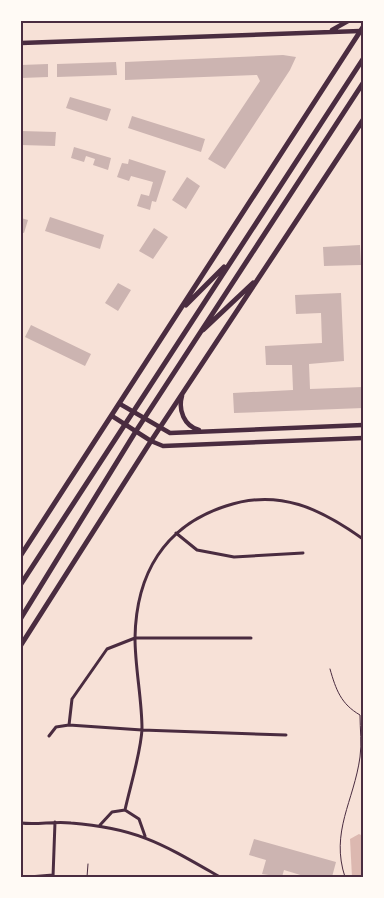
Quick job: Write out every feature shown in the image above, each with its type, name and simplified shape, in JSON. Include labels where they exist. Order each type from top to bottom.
[{"type":"highway","points":[[21,555],[362,29]]},
{"type":"highway","points":[[21,584],[363,59]]},
{"type":"highway","points":[[21,618],[136,431],[363,83]]},
{"type":"highway","points":[[21,645],[151,441],[363,120]]},
{"type":"highway","points":[[179,312],[232,260]]},
{"type":"highway","points":[[196,338],[261,275]]},
{"type":"main road","points":[[324,32],[348,21]]},
{"type":"main road","points":[[21,43],[362,29]]},
{"type":"main road","points":[[183,393],[180,407],[185,419],[195,429],[207,432]]},
{"type":"main road","points":[[120,404],[170,433],[363,425]]},
{"type":"main road","points":[[112,416],[151,441],[163,446],[363,438]]},
{"type":"street","points":[[124,810],[142,730],[135,638],[140,594],[155,557],[176,533],[204,513],[236,502],[264,499],[297,503],[333,518],[363,539]]},
{"type":"street","points":[[176,533],[197,550],[234,557],[303,554]]},
{"type":"street","points":[[69,725],[72,699],[107,649],[135,638],[251,638]]},
{"type":"street","points":[[49,736],[56,727],[69,725],[142,730],[286,735]]},
{"type":"street","points":[[100,825],[112,812],[124,810],[139,819],[145,836]]},
{"type":"street","points":[[29,877],[53,876],[55,822]]},
{"type":"street","points":[[21,824],[55,822],[100,825],[145,836],[220,877]]},
{"type":"path","points":[[330,669],[338,695],[350,709],[360,715],[360,757],[338,842],[341,867],[345,877]]},
{"type":"path","points":[[87,877],[88,864]]},
{"type":"shaded area","points":[[359,834],[363,836],[363,877],[352,877],[350,839]]},
{"type":"building","points":[[283,55],[296,57],[290,70],[225,169],[208,159],[260,81],[257,75],[125,80],[125,62]]},
{"type":"building","points":[[116,62],[117,75],[57,77],[57,64]]},
{"type":"building","points":[[48,64],[48,77],[21,78],[21,65]]},
{"type":"building","points":[[70,97],[111,109],[107,121],[66,108]]},
{"type":"building","points":[[132,116],[205,139],[201,152],[128,128]]},
{"type":"building","points":[[21,131],[56,132],[55,146],[21,145]]},
{"type":"building","points":[[74,147],[111,158],[108,170],[93,165],[95,159],[86,156],[84,162],[71,158]]},
{"type":"building","points":[[129,159],[166,171],[156,202],[152,201],[150,210],[137,206],[141,194],[149,196],[153,182],[131,176],[129,181],[117,177],[122,163],[128,164]]},
{"type":"building","points":[[187,177],[200,186],[186,209],[172,200]]},
{"type":"building","points":[[50,217],[104,235],[100,249],[45,231]]},
{"type":"building","points":[[21,218],[28,220],[24,233],[21,232]]},
{"type":"building","points":[[154,228],[168,237],[153,259],[139,251]]},
{"type":"building","points":[[360,245],[361,265],[324,266],[323,247]]},
{"type":"building","points":[[118,283],[131,290],[118,311],[105,303]]},
{"type":"building","points":[[341,293],[344,361],[309,364],[310,389],[363,387],[363,408],[234,413],[233,393],[293,390],[292,365],[266,365],[265,346],[322,343],[321,313],[296,314],[295,295]]},
{"type":"building","points":[[31,325],[91,354],[85,366],[25,337]]},
{"type":"building","points":[[254,839],[336,862],[332,877],[307,877],[284,870],[282,877],[262,874],[266,860],[249,855]]}]
